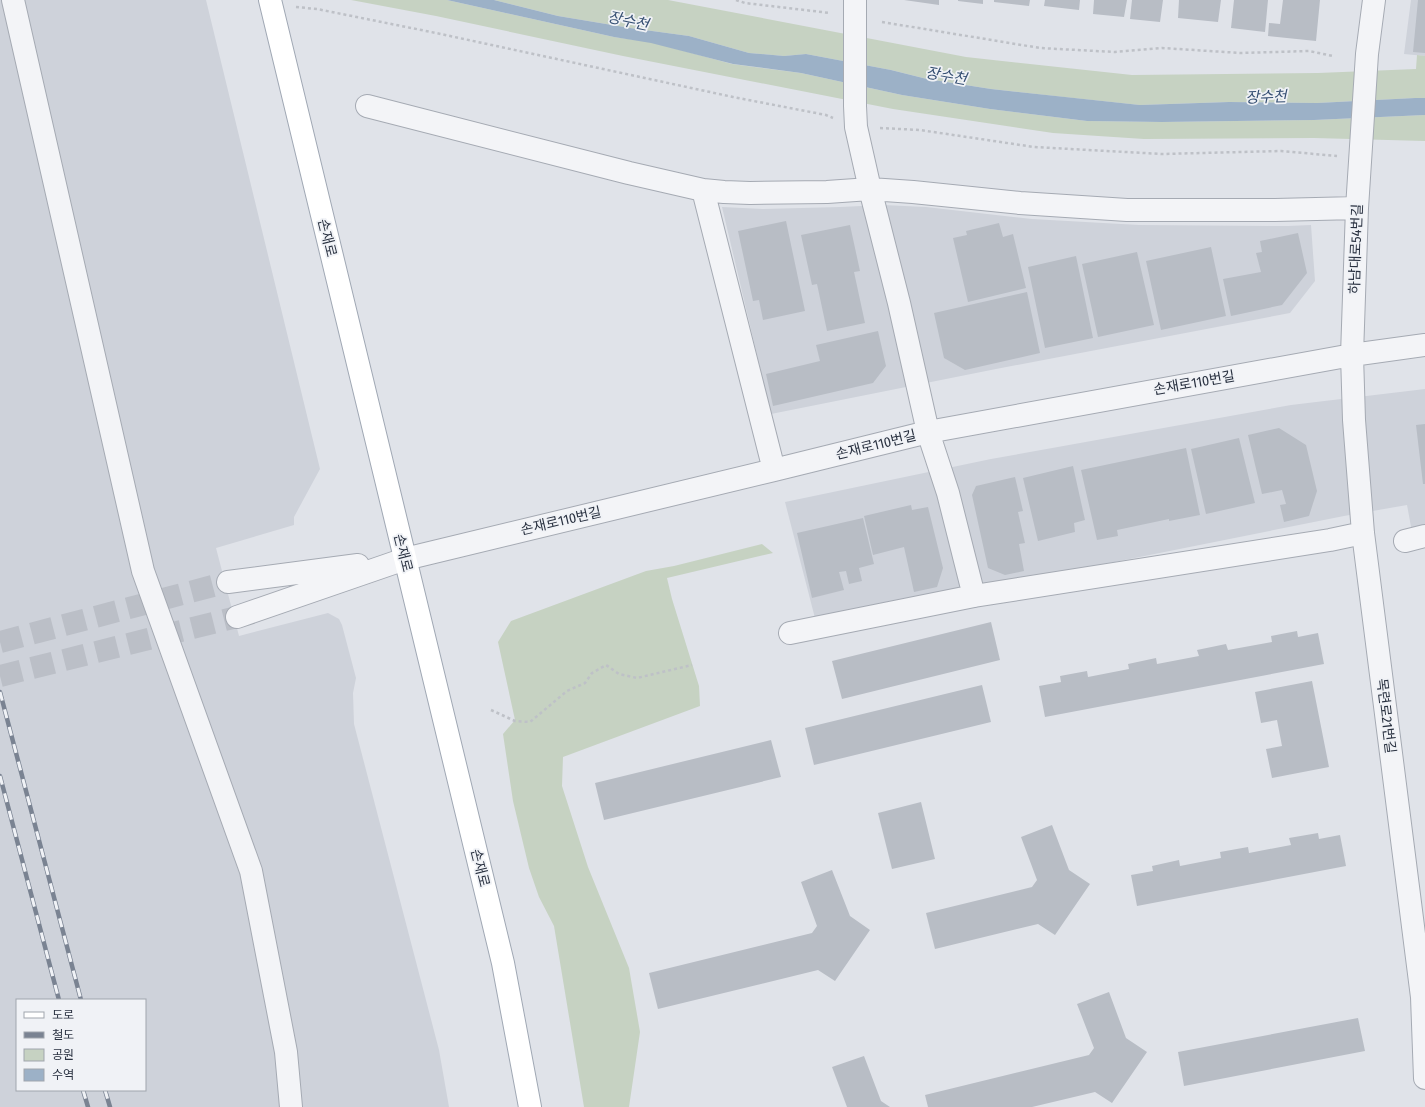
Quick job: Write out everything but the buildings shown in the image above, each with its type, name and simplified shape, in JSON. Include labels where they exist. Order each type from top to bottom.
[{"type":"main road","name":"손재로","points":[[270,2],[503,963],[530,1107]]},
{"type":"street","points":[[13,0],[143,571],[251,871],[286,1052],[291,1107]]},
{"type":"street","points":[[855,0],[855,117],[870,189],[899,303],[928,432],[948,493],[974,596]]},
{"type":"street","name":"하남대로54번길","points":[[1352,354],[1360,151],[1367,54],[1374,0]]},
{"type":"street","points":[[367,106],[524,147],[703,190],[750,193],[827,192],[870,189],[1020,203],[1126,210],[1275,210],[1357,208]]},
{"type":"street","points":[[703,190],[774,470]]},
{"type":"street","name":"손재로110번길","points":[[405,559],[928,432],[1352,354],[1425,345]]},
{"type":"street","name":"목련로21번길","points":[[1352,354],[1354,420],[1363,533],[1422,997],[1425,1078]]},
{"type":"street","points":[[790,633],[974,596],[1322,541],[1363,533]]},
{"type":"street","points":[[228,582],[405,559]]},
{"type":"street","points":[[237,617],[405,559]]},
{"type":"path","points":[[736,0],[830,13]]},
{"type":"path","points":[[270,2],[317,9],[559,58],[826,115],[855,117],[920,130],[1034,147],[1162,154],[1360,151]]},
{"type":"path","points":[[882,22],[1040,48],[1115,52],[1162,48],[1241,53],[1309,51],[1333,56]]},
{"type":"path","points":[[491,710],[515,721],[530,722],[567,691],[585,683],[592,673],[606,665],[619,674],[637,678],[692,665]]},
{"type":"shaded area","points":[[0,0],[206,0],[320,469],[294,517],[294,525],[216,548],[239,636],[328,613],[339,619],[342,625],[356,678],[353,693],[354,724],[439,1050],[449,1107],[0,1107]]},
{"type":"shaded area","points":[[1411,0],[1425,0],[1425,56],[1404,54]]},
{"type":"shaded area","points":[[883,205],[926,207],[1032,219],[1139,225],[1311,225],[1315,281],[1290,313],[771,414],[722,207],[763,209]]},
{"type":"shaded area","points":[[1425,389],[1425,530],[1412,532],[1407,505],[1344,516],[816,622],[785,502],[991,459],[1291,405]]},
{"type":"green space","points":[[351,0],[447,0],[614,37],[651,42],[732,64],[801,73],[902,95],[990,109],[1087,121],[1162,122],[1314,120],[1425,115],[1425,141],[1314,138],[1144,139],[1053,133],[893,109],[623,56],[436,16]]},
{"type":"green space","points":[[494,0],[668,0],[966,57],[1132,75],[1318,73],[1416,69],[1417,55],[1425,56],[1425,98],[1317,103],[1229,102],[1140,105],[1064,97],[991,89],[927,79],[891,70],[806,54],[784,56],[749,53],[689,36],[558,16]]},
{"type":"green space","points":[[762,544],[773,553],[667,578],[699,686],[700,706],[563,757],[562,786],[588,867],[629,968],[640,1032],[629,1107],[584,1107],[554,926],[539,897],[529,868],[513,801],[503,734],[515,720],[498,642],[511,621],[646,571],[674,566]]},
{"type":"water","points":[[447,0],[494,0],[558,16],[689,36],[749,53],[784,56],[806,54],[891,70],[927,79],[991,89],[1140,105],[1229,102],[1317,103],[1425,98],[1425,115],[1314,120],[1162,122],[1087,121],[990,109],[902,95],[801,73],[733,64],[651,43],[614,37]]},
{"type":"tunnel","points":[[0,642],[228,582]]},
{"type":"tunnel","points":[[0,676],[237,617]]},
{"type":"railway","points":[[0,692],[81,999]]},
{"type":"railway","points":[[0,776],[59,999]]},
{"type":"railway","points":[[83,1091],[88,1107]]},
{"type":"railway","points":[[105,1091],[110,1107]]},
{"type":"water label","name":"장수천","points":[[628,21]]},
{"type":"water label","name":"장수천","points":[[946,76]]},
{"type":"water label","name":"장수천","points":[[1266,97]]}]
